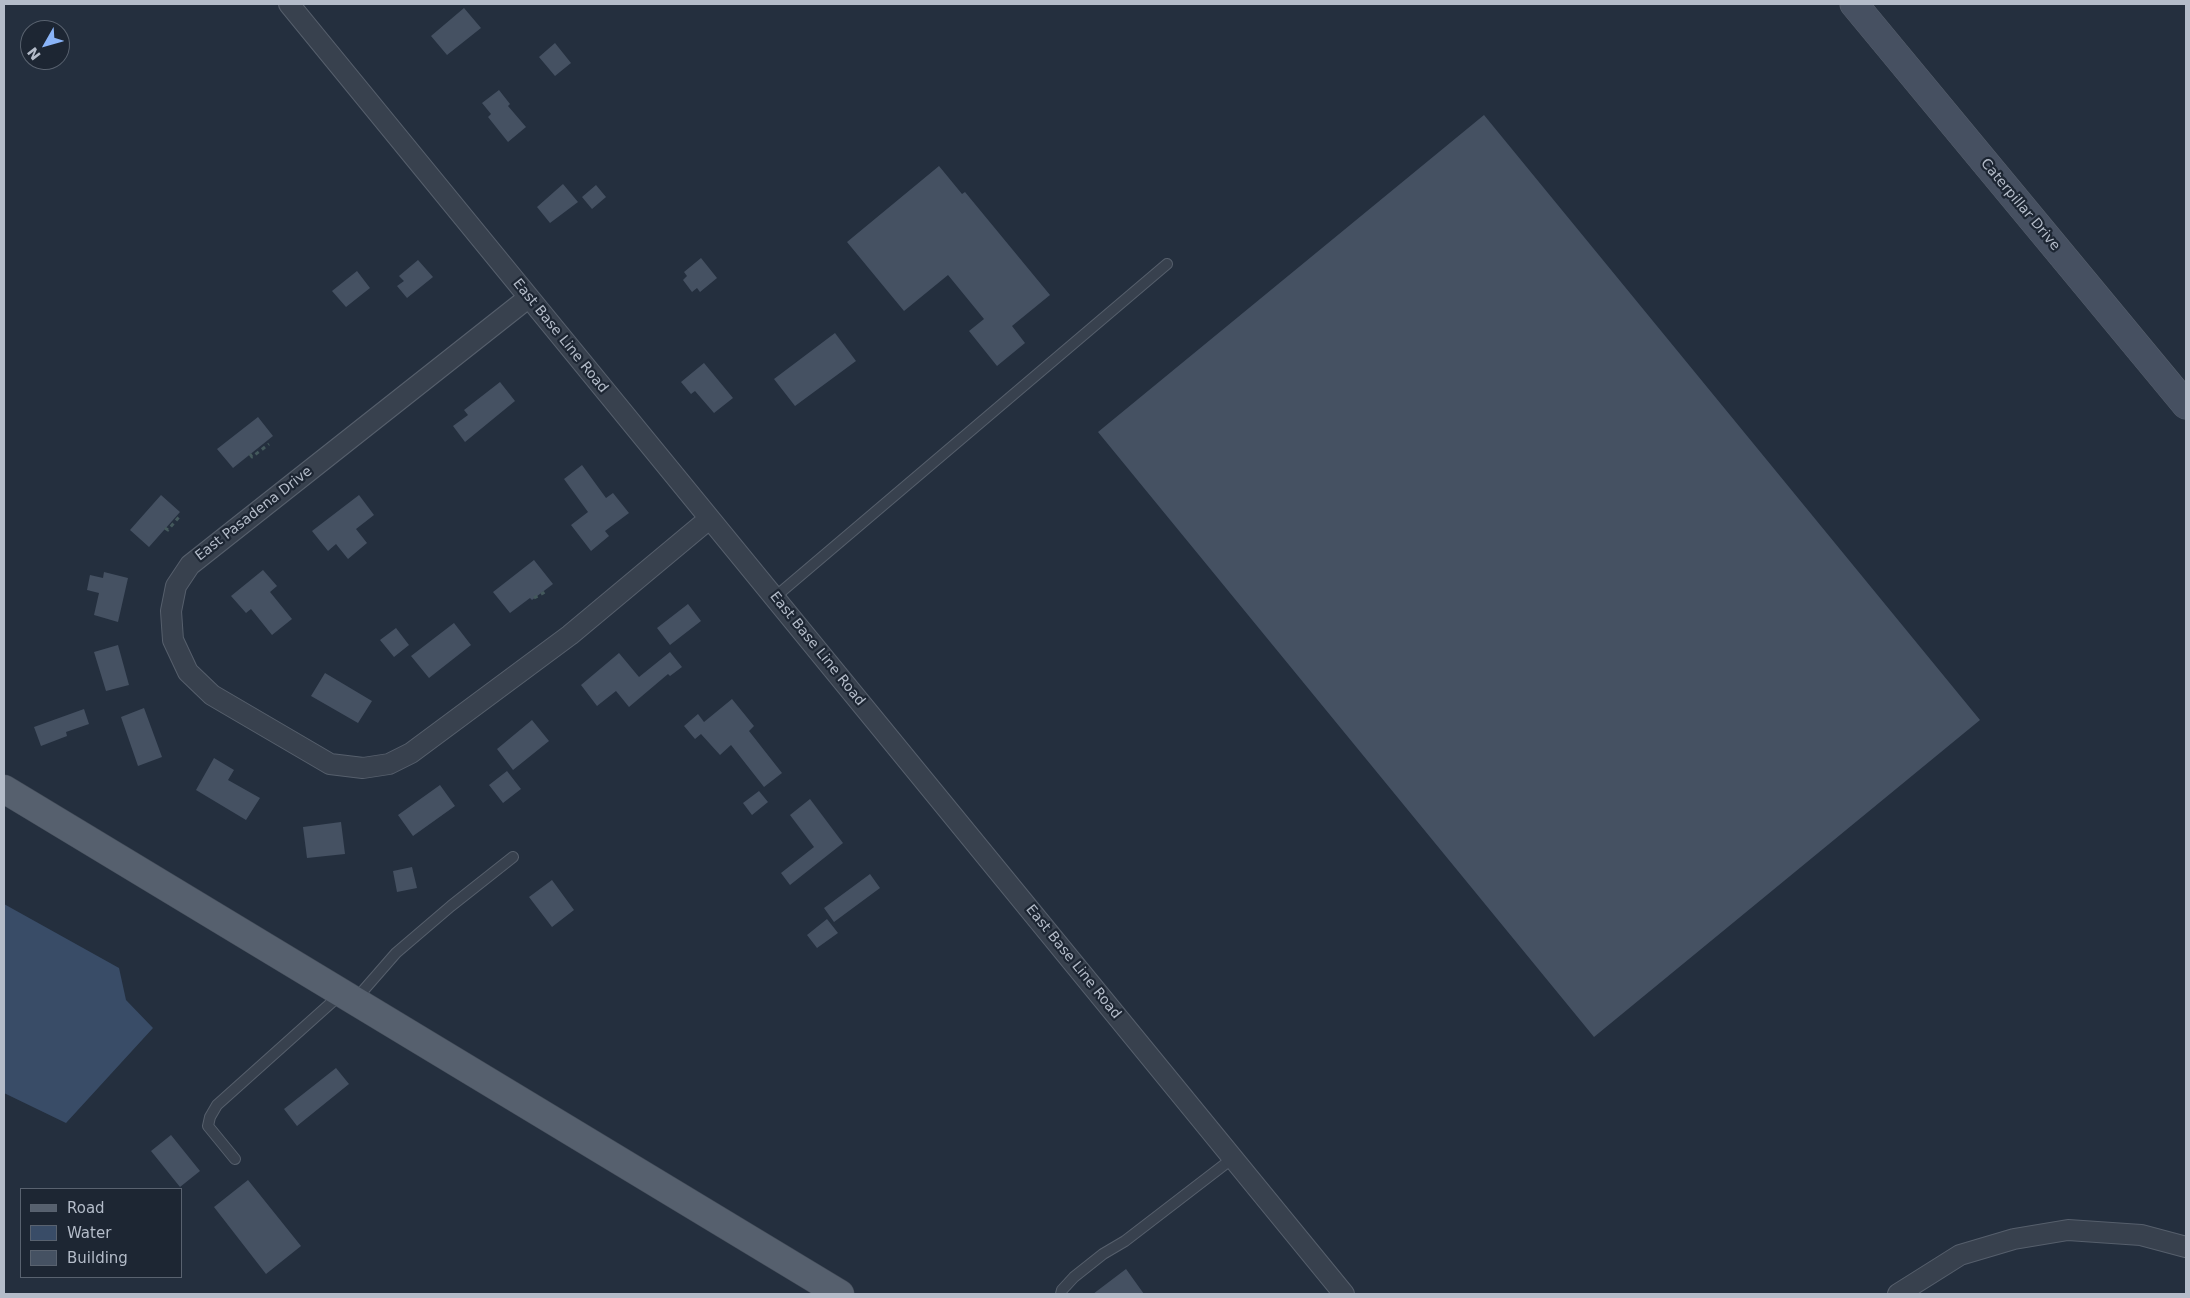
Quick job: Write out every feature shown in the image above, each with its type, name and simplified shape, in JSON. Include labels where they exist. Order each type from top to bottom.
[{"type":"main road","points":[[4,789],[840,1294]]},
{"type":"street","name":"East Base Line Road","points":[[289,4],[1344,1294]]},
{"type":"street","name":"Caterpillar Drive","points":[[1854,4],[2186,405]]},
{"type":"street","name":"East Pasadena Drive","points":[[528,298],[190,565],[176,586],[171,610],[173,640],[188,672],[212,695],[330,764],[363,768],[389,764],[411,753],[570,636],[709,519]]},
{"type":"street","points":[[1898,1294],[1960,1255],[2014,1239],[2068,1230],[2141,1234],[2186,1247]]},
{"type":"lane","points":[[775,597],[1167,264]]},
{"type":"lane","points":[[235,1159],[208,1126],[210,1117],[217,1105],[348,997],[451,906],[513,856]]},
{"type":"lane","points":[[1061,1294],[1062,1290],[1074,1277],[1103,1254],[1125,1241],[1233,1158]]},
{"type":"path","points":[[250,454],[252,457],[269,444]]},
{"type":"path","points":[[166,528],[168,530],[180,517]]},
{"type":"path","points":[[534,598],[545,592]]},
{"type":"water","points":[[4,904],[119,968],[126,1000],[153,1028],[66,1123],[4,1093]]},
{"type":"building","points":[[464,8],[481,28],[447,55],[431,36]]},
{"type":"building","points":[[555,43],[571,63],[555,76],[539,57]]},
{"type":"building","points":[[499,90],[510,104],[508,106],[526,127],[508,142],[488,117],[491,114],[482,103]]},
{"type":"building","points":[[1484,115],[1980,720],[1594,1037],[1098,432]]},
{"type":"building","points":[[939,166],[962,194],[965,192],[1050,295],[1012,326],[1025,343],[997,366],[969,331],[984,319],[948,275],[904,311],[847,242]]},
{"type":"building","points":[[563,184],[578,202],[550,223],[537,207]]},
{"type":"building","points":[[596,185],[606,197],[592,209],[582,197]]},
{"type":"building","points":[[701,258],[717,278],[700,292],[697,288],[692,292],[683,280],[687,276],[684,272]]},
{"type":"building","points":[[418,260],[433,277],[407,298],[397,286],[404,281],[399,276]]},
{"type":"building","points":[[357,271],[370,288],[346,307],[332,291]]},
{"type":"building","points":[[835,333],[856,361],[795,406],[774,379]]},
{"type":"building","points":[[704,363],[733,398],[714,413],[695,391],[691,394],[681,382]]},
{"type":"building","points":[[500,382],[515,401],[465,442],[453,426],[468,415],[464,410]]},
{"type":"building","points":[[258,417],[273,436],[233,468],[217,449]]},
{"type":"building","points":[[582,465],[606,498],[613,493],[629,513],[605,531],[609,536],[591,551],[571,525],[588,512],[564,479]]},
{"type":"building","points":[[161,495],[180,512],[149,547],[130,530]]},
{"type":"building","points":[[359,495],[374,515],[356,529],[367,543],[348,559],[336,544],[328,551],[312,531]]},
{"type":"building","points":[[534,560],[553,584],[532,600],[530,598],[510,613],[493,592]]},
{"type":"building","points":[[263,570],[277,586],[270,592],[292,619],[272,635],[251,609],[246,613],[231,596]]},
{"type":"building","points":[[104,572],[128,578],[118,622],[94,615],[99,593],[87,590],[90,575],[103,578]]},
{"type":"building","points":[[688,604],[701,621],[670,645],[657,628]]},
{"type":"building","points":[[454,623],[471,645],[429,678],[411,656]]},
{"type":"building","points":[[396,628],[409,645],[394,657],[380,640]]},
{"type":"building","points":[[118,645],[129,685],[106,691],[94,652]]},
{"type":"building","points":[[670,652],[682,667],[670,676],[668,674],[629,707],[616,691],[597,706],[581,685],[619,653],[639,677]]},
{"type":"building","points":[[325,673],[372,701],[358,723],[311,696]]},
{"type":"building","points":[[732,699],[754,726],[749,731],[782,773],[764,787],[731,745],[720,755],[701,734],[695,739],[684,726],[698,714],[704,722]]},
{"type":"building","points":[[144,708],[162,757],[138,766],[121,717]]},
{"type":"building","points":[[84,709],[89,724],[66,732],[67,736],[41,746],[34,727]]},
{"type":"building","points":[[532,720],[549,741],[513,770],[497,749]]},
{"type":"building","points":[[214,758],[234,770],[228,780],[260,798],[246,820],[196,790]]},
{"type":"building","points":[[507,771],[521,789],[503,803],[489,785]]},
{"type":"building","points":[[440,785],[455,806],[413,836],[398,815]]},
{"type":"building","points":[[759,791],[768,802],[752,815],[743,803]]},
{"type":"building","points":[[810,799],[843,843],[790,885],[781,873],[814,847],[790,815]]},
{"type":"building","points":[[341,822],[345,854],[307,858],[303,827]]},
{"type":"building","points":[[412,867],[417,888],[397,892],[393,871]]},
{"type":"building","points":[[870,874],[880,888],[834,922],[824,908]]},
{"type":"building","points":[[552,880],[574,910],[552,927],[529,897]]},
{"type":"building","points":[[827,919],[838,933],[817,948],[807,935]]},
{"type":"building","points":[[336,1068],[349,1084],[297,1126],[284,1109]]},
{"type":"building","points":[[171,1135],[200,1171],[180,1187],[151,1151]]},
{"type":"building","points":[[248,1180],[301,1246],[266,1274],[214,1207]]},
{"type":"building","points":[[1126,1269],[1144,1294],[1093,1294]]}]
